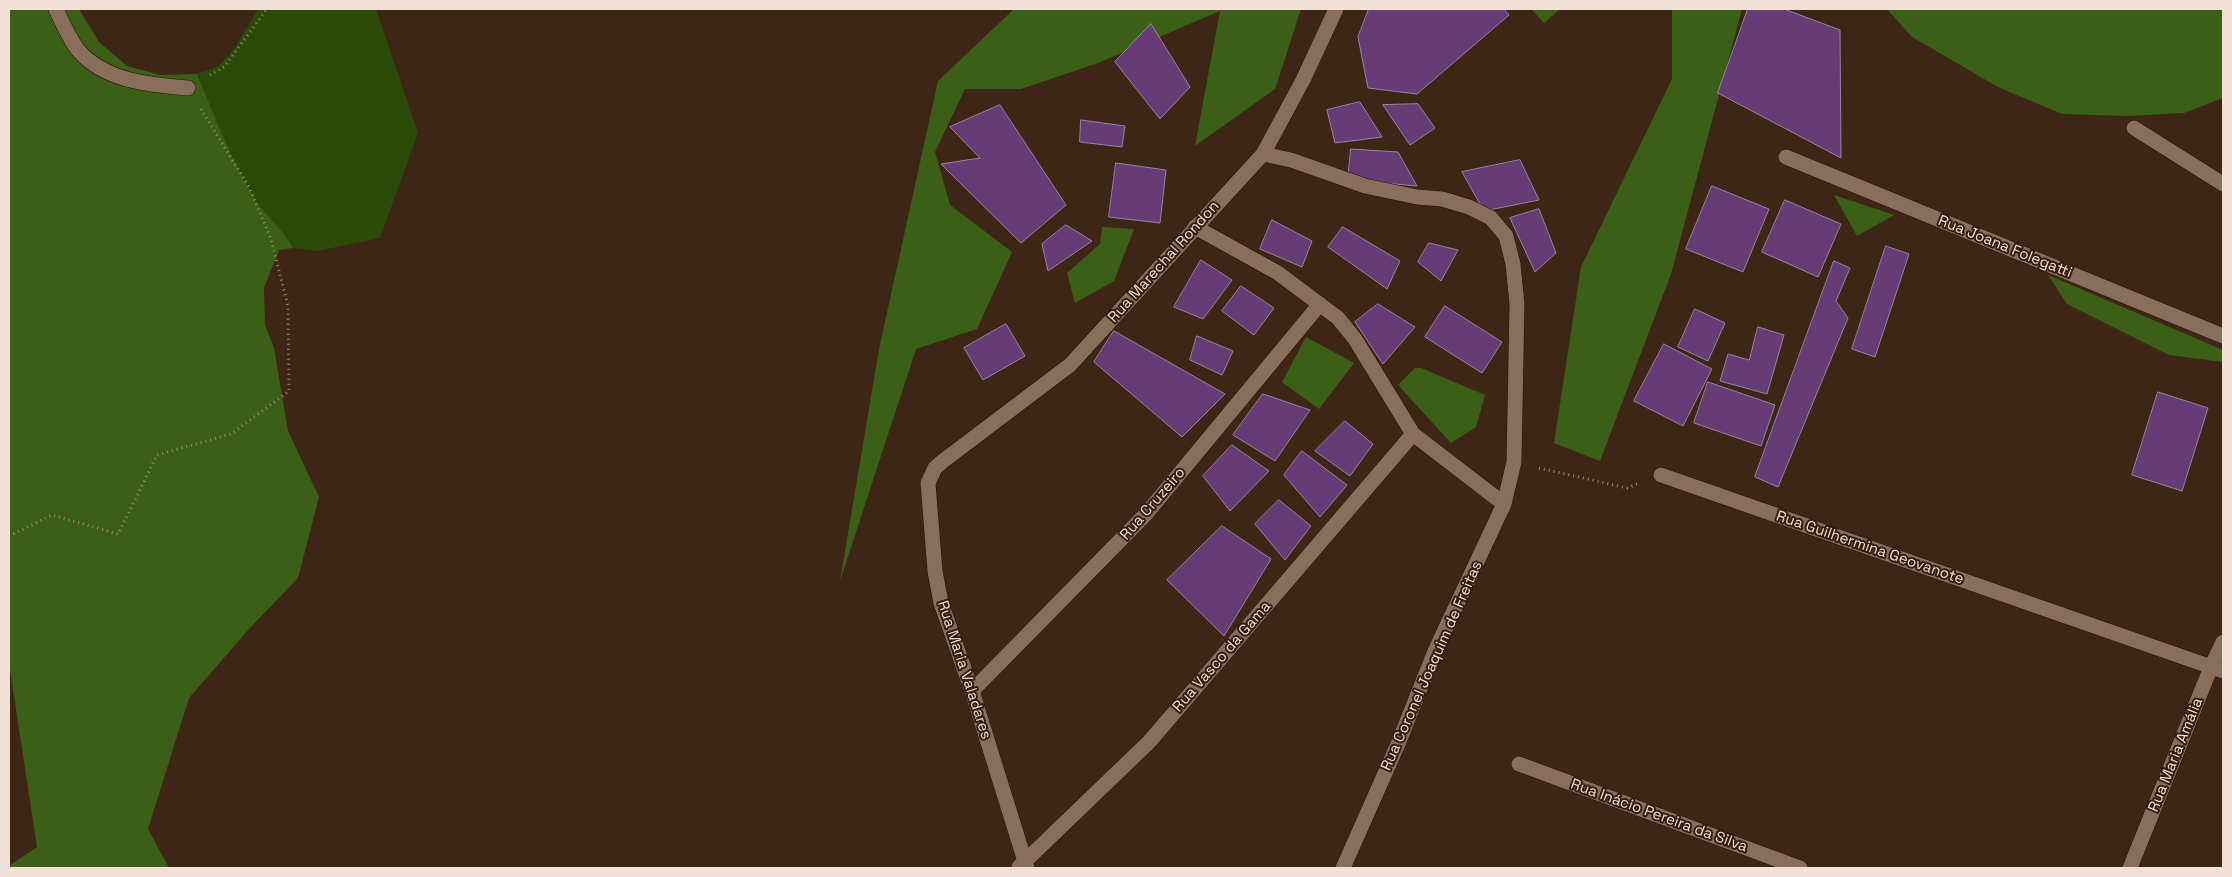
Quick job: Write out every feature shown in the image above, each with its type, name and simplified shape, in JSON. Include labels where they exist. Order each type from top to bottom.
[{"type":"street","points":[[56,9],[78,50],[99,67],[125,78],[154,85],[188,88]]},
{"type":"street","name":"Rua Marechal Rondon","points":[[935,468],[1070,365],[1263,154],[1303,80],[1336,9]]},
{"type":"street","points":[[2134,128],[2223,184]]},
{"type":"street","name":"Rua Coronel Joaquim de Freitas","points":[[1263,154],[1291,160],[1365,186],[1442,199],[1469,207],[1491,218],[1506,236],[1513,264],[1516,304],[1514,462],[1504,504],[1435,651],[1398,744],[1343,868]]},
{"type":"street","name":"Rua Joana Folegatti","points":[[1786,157],[2223,336]]},
{"type":"street","points":[[1195,227],[1278,273],[1338,318],[1354,339],[1413,434],[1442,459],[1504,504]]},
{"type":"street","name":"Rua Cruzeiro","points":[[972,691],[1146,514],[1320,304]]},
{"type":"street","name":"Rua Vasco da Gama","points":[[1024,866],[1149,742],[1413,434]]},
{"type":"street","name":"Rua Maria Valadares","points":[[935,468],[928,483],[935,571],[941,603],[949,632],[972,691],[1024,866]]},
{"type":"street","name":"Rua Guilhermina Geovanote","points":[[1661,475],[2217,669]]},
{"type":"street","name":"Rua Maria Amália","points":[[2130,868],[2217,669],[2223,642]]},
{"type":"street","name":"Rua Inácio Pereira da Silva","points":[[1519,764],[1800,868]]},
{"type":"path","points":[[9,536],[52,516],[118,534],[157,455],[230,434],[290,391],[288,306],[271,239],[249,188],[223,141],[188,88],[224,67],[268,9]]},
{"type":"path","points":[[1514,462],[1627,488],[1661,475]]},
{"type":"green space","points":[[9,9],[79,9],[99,42],[127,66],[160,75],[197,74],[246,184],[259,205],[293,248],[279,250],[264,288],[265,325],[274,348],[288,431],[319,497],[298,578],[249,629],[189,698],[148,829],[169,868],[9,868],[9,866],[37,847],[9,663]]},
{"type":"green space","points":[[258,9],[376,9],[418,133],[380,238],[317,251],[293,248],[259,205],[238,169],[197,74],[219,66],[234,49]]},
{"type":"green space","points":[[1014,9],[1301,9],[1275,89],[1195,146],[1220,11],[1098,63],[1021,89],[965,89],[935,152],[950,205],[1012,252],[977,329],[916,349],[840,581],[879,349],[938,81]]},
{"type":"green space","points":[[1531,9],[1560,9],[1544,23]]},
{"type":"green space","points":[[1672,9],[1742,9],[1671,274],[1600,461],[1554,443],[1581,267],[1672,79]]},
{"type":"green space","points":[[1887,9],[2223,9],[2223,98],[2184,113],[2128,116],[2062,114],[1998,87],[1912,37]]},
{"type":"green space","points":[[1834,195],[1894,215],[1857,236]]},
{"type":"green space","points":[[1102,227],[1134,229],[1114,281],[1075,303],[1067,273],[1100,244]]},
{"type":"green space","points":[[2048,275],[2223,350],[2223,362],[2169,355],[2067,304]]},
{"type":"green space","points":[[1306,337],[1354,363],[1319,409],[1282,382]]},
{"type":"green space","points":[[1415,368],[1421,368],[1485,395],[1476,427],[1451,443],[1398,385]]},
{"type":"building","points":[[1369,9],[1504,9],[1509,15],[1417,94],[1368,88],[1358,37]]},
{"type":"building","points":[[1748,9],[1784,9],[1840,30],[1841,158],[1718,93]]},
{"type":"building","points":[[1151,24],[1190,87],[1160,119],[1115,62]]},
{"type":"building","points":[[1360,102],[1382,137],[1335,143],[1327,110]]},
{"type":"building","points":[[1418,104],[1435,128],[1410,145],[1383,105]]},
{"type":"building","points":[[1000,105],[1066,205],[1021,243],[941,164],[980,158],[950,127]]},
{"type":"building","points":[[1081,120],[1125,126],[1122,147],[1080,142]]},
{"type":"building","points":[[1351,149],[1398,152],[1417,186],[1348,180]]},
{"type":"building","points":[[1520,160],[1539,200],[1484,211],[1462,172]]},
{"type":"building","points":[[1116,163],[1166,170],[1160,223],[1109,217]]},
{"type":"building","points":[[1712,186],[1769,209],[1743,272],[1686,249]]},
{"type":"building","points":[[1785,200],[1841,224],[1818,277],[1762,252]]},
{"type":"building","points":[[1539,209],[1556,253],[1535,272],[1510,218]]},
{"type":"building","points":[[1272,220],[1312,241],[1302,267],[1260,249]]},
{"type":"building","points":[[1066,225],[1092,241],[1048,271],[1042,244]]},
{"type":"building","points":[[1343,227],[1400,261],[1387,289],[1328,247]]},
{"type":"building","points":[[1429,243],[1458,250],[1441,281],[1418,262]]},
{"type":"building","points":[[1886,246],[1909,254],[1875,357],[1852,349]]},
{"type":"building","points":[[1201,260],[1232,280],[1203,319],[1174,307]]},
{"type":"building","points":[[1834,261],[1850,268],[1836,301],[1848,318],[1778,487],[1755,477]]},
{"type":"building","points":[[1241,286],[1274,308],[1254,335],[1222,311]]},
{"type":"building","points":[[1378,304],[1415,327],[1383,364],[1355,322]]},
{"type":"building","points":[[1445,306],[1502,342],[1482,373],[1425,337]]},
{"type":"building","points":[[1695,309],[1725,323],[1708,361],[1678,347]]},
{"type":"building","points":[[1006,324],[1025,356],[983,380],[964,348]]},
{"type":"building","points":[[1758,327],[1784,335],[1767,394],[1720,381],[1728,354],[1749,360]]},
{"type":"building","points":[[1114,331],[1225,394],[1182,437],[1094,362]]},
{"type":"building","points":[[1197,336],[1233,351],[1222,375],[1190,360]]},
{"type":"building","points":[[1664,344],[1712,369],[1683,426],[1634,401]]},
{"type":"building","points":[[1708,382],[1775,405],[1761,446],[1694,423]]},
{"type":"building","points":[[2158,392],[2208,408],[2182,491],[2132,475]]},
{"type":"building","points":[[1263,394],[1310,410],[1275,461],[1233,435]]},
{"type":"building","points":[[1345,421],[1373,444],[1350,476],[1315,451]]},
{"type":"building","points":[[1232,445],[1269,471],[1230,511],[1203,476]]},
{"type":"building","points":[[1302,451],[1347,485],[1320,517],[1284,475]]},
{"type":"building","points":[[1279,500],[1311,526],[1285,560],[1255,524]]},
{"type":"building","points":[[1222,526],[1271,559],[1224,636],[1167,580]]}]
